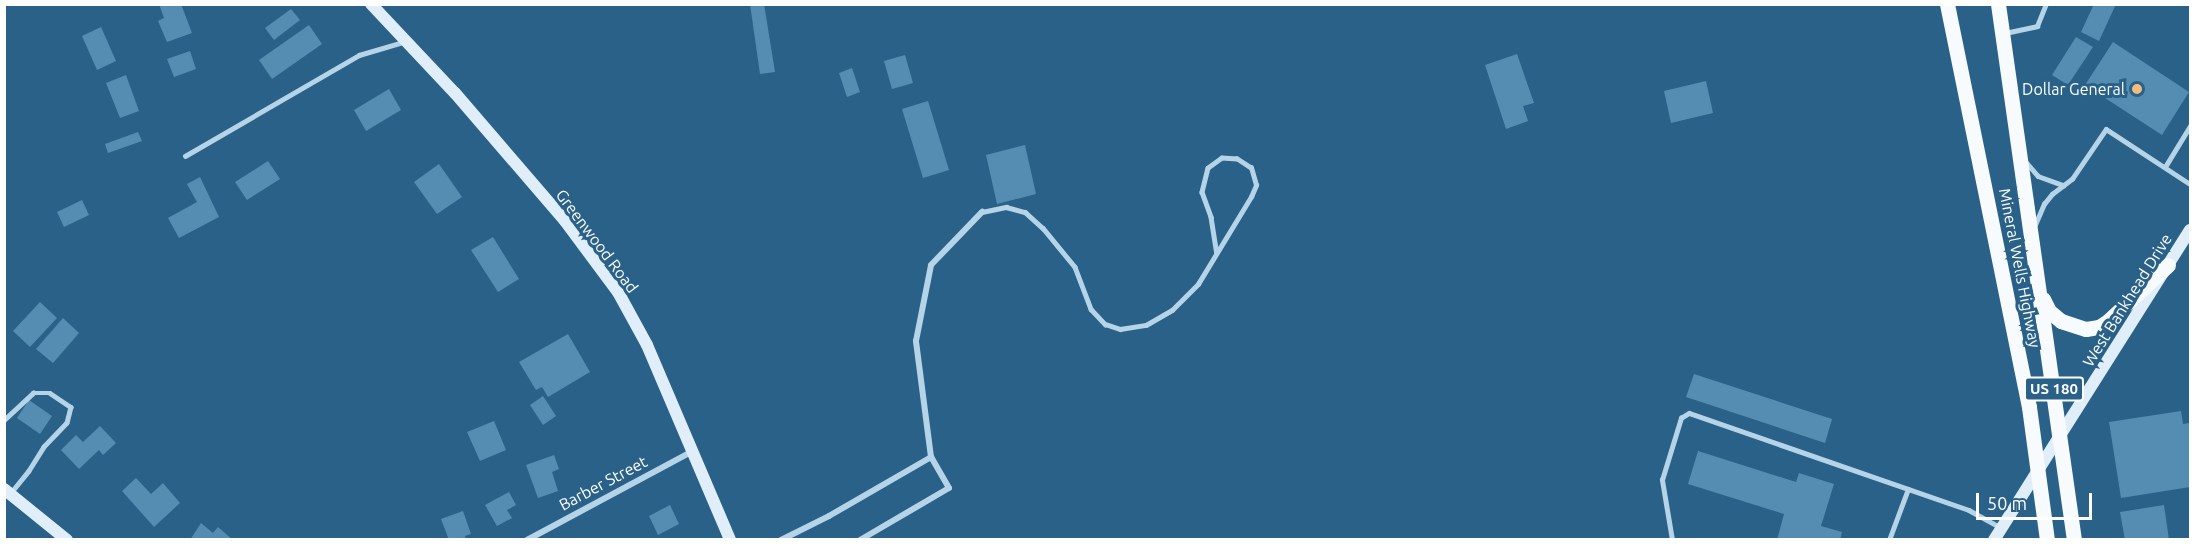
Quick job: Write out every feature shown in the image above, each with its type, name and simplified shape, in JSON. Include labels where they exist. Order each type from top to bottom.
[{"type":"main road","name":"Mineral Wells Highway","points":[[1947,4],[2007,291],[2038,472],[2047,540]]},
{"type":"main road","name":"Mineral Wells Highway","points":[[1998,4],[2074,540]]},
{"type":"main road","points":[[2041,295],[2049,311],[2061,321],[2086,329],[2098,327],[2116,315],[2168,265]]},
{"type":"street","name":"Greenwood Road","points":[[371,4],[455,93],[565,221],[618,292],[647,345],[730,540]]},
{"type":"street","points":[[860,540],[949,488],[931,457],[916,341],[930,265],[982,212]]},
{"type":"street","name":"West Bankhead Drive","points":[[1994,540],[2190,230]]},
{"type":"street","name":"Barber Street","points":[[527,540],[693,451]]},
{"type":"street","points":[[781,540],[829,516],[931,457]]},
{"type":"street","points":[[8,491],[67,540]]},
{"type":"lane","points":[[2002,34],[2037,26],[2046,4]]},
{"type":"lane","points":[[185,156],[359,55],[406,41]]},
{"type":"lane","points":[[2164,167],[2190,126]]},
{"type":"lane","points":[[2032,239],[2044,204],[2072,179],[2106,129],[2190,184]]},
{"type":"lane","points":[[2019,150],[2038,176],[2063,185]]},
{"type":"lane","points":[[982,212],[1006,207],[1025,212],[1043,228],[1075,267],[1086,289],[1091,309],[1105,324],[1120,329],[1146,325],[1172,310],[1198,284],[1217,253],[1256,185],[1251,168],[1237,159],[1222,158],[1208,168],[1202,192],[1211,217],[1217,253]]},
{"type":"lane","points":[[4,420],[33,393],[50,393],[71,407],[67,423],[44,447],[29,471],[8,491]]},
{"type":"lane","points":[[1672,540],[1662,480],[1682,418],[1689,413],[1969,510],[2001,528]]},
{"type":"lane","points":[[1889,540],[1908,489]]},
{"type":"building","points":[[159,4],[181,4],[192,33],[167,42],[158,21],[164,18]]},
{"type":"building","points":[[750,4],[764,4],[775,72],[760,74]]},
{"type":"building","points":[[2094,4],[2116,4],[2099,41],[2081,32]]},
{"type":"building","points":[[291,9],[300,20],[274,40],[265,28]]},
{"type":"building","points":[[309,25],[322,44],[272,79],[259,60]]},
{"type":"building","points":[[101,27],[116,61],[97,70],[82,36]]},
{"type":"building","points":[[2076,37],[2093,47],[2068,85],[2052,75]]},
{"type":"building","name":"Dollar General","points":[[2113,42],[2189,92],[2162,135],[2085,85]]},
{"type":"building","points":[[190,51],[196,69],[174,77],[167,59]]},
{"type":"building","points":[[1517,54],[1534,103],[1523,106],[1528,121],[1506,129],[1485,65]]},
{"type":"building","points":[[905,55],[913,83],[892,89],[884,61]]},
{"type":"building","points":[[852,68],[860,92],[847,97],[839,73]]},
{"type":"building","points":[[126,75],[139,111],[120,118],[106,83]]},
{"type":"building","points":[[1706,81],[1713,113],[1671,123],[1664,91]]},
{"type":"building","points":[[389,89],[401,110],[366,131],[354,110]]},
{"type":"building","points":[[928,101],[949,170],[923,178],[902,109]]},
{"type":"building","points":[[138,132],[142,141],[108,153],[105,144]]},
{"type":"building","points":[[1025,145],[1036,194],[997,204],[986,155]]},
{"type":"building","points":[[268,161],[280,179],[247,200],[235,182]]},
{"type":"building","points":[[439,164],[462,197],[437,214],[414,182]]},
{"type":"building","points":[[200,177],[219,217],[179,238],[168,218],[197,202],[187,184]]},
{"type":"building","points":[[82,200],[89,215],[64,227],[57,212]]},
{"type":"building","points":[[493,237],[519,279],[498,292],[471,250]]},
{"type":"building","points":[[40,302],[57,318],[30,347],[13,331]]},
{"type":"building","points":[[63,318],[79,333],[53,363],[36,349]]},
{"type":"building","points":[[568,334],[590,372],[548,397],[542,387],[536,390],[519,362]]},
{"type":"building","points":[[1694,374],[1832,419],[1825,443],[1686,397]]},
{"type":"building","points":[[543,396],[556,416],[543,425],[530,405]]},
{"type":"building","points":[[29,400],[52,416],[40,434],[17,418]]},
{"type":"building","points":[[2181,411],[2183,424],[2189,423],[2190,487],[2121,498],[2109,422]]},
{"type":"building","points":[[494,421],[506,450],[480,461],[467,432]]},
{"type":"building","points":[[100,426],[116,443],[103,455],[99,450],[79,469],[61,450],[76,435],[83,442]]},
{"type":"building","points":[[1698,451],[1796,482],[1799,473],[1834,484],[1821,526],[1842,532],[1840,540],[1777,540],[1784,514],[1688,484]]},
{"type":"building","points":[[554,455],[559,469],[552,472],[558,491],[538,498],[526,465]]},
{"type":"building","points":[[136,478],[151,494],[163,483],[180,503],[154,527],[122,491]]},
{"type":"building","points":[[509,492],[516,505],[507,510],[512,518],[497,526],[485,505]]},
{"type":"building","points":[[670,505],[679,524],[658,535],[649,516]]},
{"type":"building","points":[[2164,505],[2169,540],[2125,540],[2120,512]]},
{"type":"building","points":[[463,511],[471,534],[465,536],[466,540],[449,540],[441,519]]},
{"type":"building","points":[[201,523],[213,533],[218,527],[233,540],[190,540]]},
{"type":"place","name":"Dollar General","points":[[2137,89]]}]
